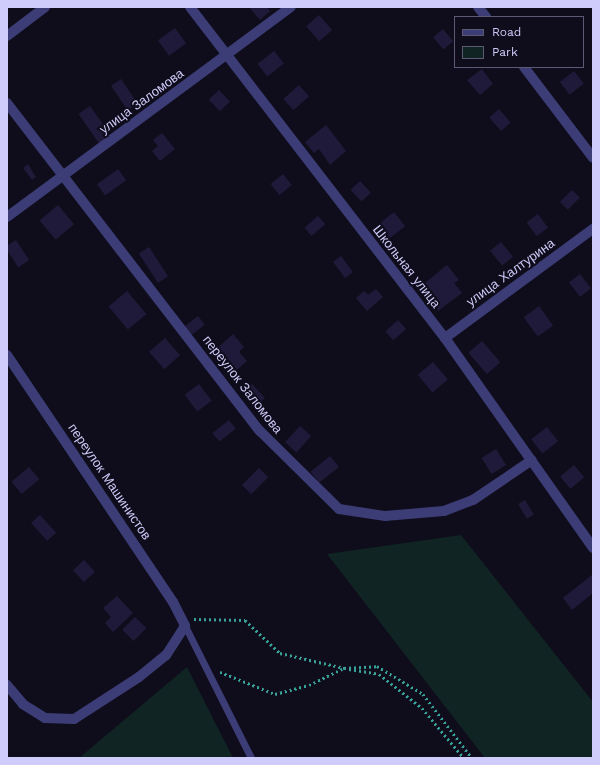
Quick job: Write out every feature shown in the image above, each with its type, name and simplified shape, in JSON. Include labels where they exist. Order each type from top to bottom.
[{"type":"street","points":[[7,36],[45,7]]},
{"type":"street","name":"Школьная улица","points":[[190,7],[445,338],[593,548]]},
{"type":"street","name":"улица Заломова","points":[[7,217],[292,7]]},
{"type":"street","points":[[478,7],[485,16]]},
{"type":"street","points":[[525,68],[593,158]]},
{"type":"street","name":"переулок Заломова","points":[[7,103],[260,431],[339,509],[385,516],[444,511],[473,500],[532,460]]},
{"type":"street","name":"улица Халтурина","points":[[445,338],[593,229]]},
{"type":"street","name":"переулок Машинистов","points":[[7,355],[76,454],[183,622]]},
{"type":"street","points":[[7,685],[24,704],[45,718],[74,719],[139,677],[166,655],[183,622]]},
{"type":"lane","points":[[183,622],[251,758]]},
{"type":"path","points":[[183,622],[245,620],[280,653],[344,668],[379,674],[422,708],[464,758]]},
{"type":"path","points":[[217,668],[222,674],[275,694],[309,685],[344,668],[377,666],[423,694],[472,758]]},
{"type":"green space","points":[[461,535],[593,702],[593,758],[485,758],[327,554]]},
{"type":"green space","points":[[187,667],[233,758],[79,758]]},
{"type":"building","points":[[249,7],[267,7],[270,11],[260,20]]},
{"type":"building","points":[[319,15],[332,30],[319,41],[306,26]]},
{"type":"building","points":[[175,28],[186,43],[169,56],[158,40]]},
{"type":"building","points":[[443,29],[453,41],[443,50],[433,37]]},
{"type":"building","points":[[274,51],[284,64],[267,77],[257,64]]},
{"type":"building","points":[[482,69],[493,84],[480,95],[467,80]]},
{"type":"building","points":[[574,71],[584,84],[570,95],[560,82]]},
{"type":"building","points":[[121,79],[138,104],[128,111],[111,86]]},
{"type":"building","points":[[299,85],[309,96],[293,110],[283,99]]},
{"type":"building","points":[[219,90],[230,102],[220,111],[209,100]]},
{"type":"building","points":[[90,106],[110,135],[99,143],[79,114]]},
{"type":"building","points":[[499,109],[511,123],[501,131],[489,118]]},
{"type":"building","points":[[326,125],[346,151],[330,165],[319,149],[314,153],[305,142]]},
{"type":"building","points":[[162,133],[175,149],[160,161],[152,151],[158,146],[153,140]]},
{"type":"building","points":[[28,164],[36,177],[32,180],[23,168]]},
{"type":"building","points":[[118,169],[126,180],[105,196],[97,184]]},
{"type":"building","points":[[283,174],[292,185],[279,195],[271,184]]},
{"type":"building","points":[[360,181],[371,193],[361,202],[350,190]]},
{"type":"building","points":[[572,190],[580,198],[568,210],[560,202]]},
{"type":"building","points":[[58,205],[74,224],[56,240],[40,220]]},
{"type":"building","points":[[394,212],[405,226],[387,240],[376,226]]},
{"type":"building","points":[[538,214],[548,228],[537,236],[527,222]]},
{"type":"building","points":[[318,216],[325,224],[312,236],[304,228]]},
{"type":"building","points":[[16,240],[29,260],[18,267],[7,250],[7,246]]},
{"type":"building","points":[[501,242],[513,257],[502,266],[490,251]]},
{"type":"building","points":[[149,247],[168,276],[158,283],[139,254]]},
{"type":"building","points":[[341,256],[353,272],[345,278],[333,262]]},
{"type":"building","points":[[447,265],[459,280],[454,283],[462,293],[438,311],[420,287]]},
{"type":"building","points":[[580,274],[591,288],[580,297],[569,283]]},
{"type":"building","points":[[376,289],[383,297],[367,311],[356,298],[364,291],[368,295]]},
{"type":"building","points":[[127,291],[146,314],[128,329],[109,306]]},
{"type":"building","points":[[539,306],[553,325],[538,337],[524,317]]},
{"type":"building","points":[[198,316],[205,325],[189,337],[182,328]]},
{"type":"building","points":[[398,320],[406,329],[393,340],[385,331]]},
{"type":"building","points":[[233,334],[244,347],[239,352],[247,361],[231,375],[212,353]]},
{"type":"building","points":[[165,338],[180,355],[164,369],[149,352]]},
{"type":"building","points":[[482,341],[500,362],[487,374],[468,353]]},
{"type":"building","points":[[433,362],[448,380],[432,392],[418,375]]},
{"type":"building","points":[[199,384],[212,401],[197,412],[185,395]]},
{"type":"building","points":[[252,384],[265,398],[257,405],[244,392]]},
{"type":"building","points":[[229,420],[236,429],[219,442],[212,433]]},
{"type":"building","points":[[300,426],[311,436],[296,452],[285,442]]},
{"type":"building","points":[[547,427],[558,441],[542,453],[531,439]]},
{"type":"building","points":[[496,449],[506,465],[492,474],[482,458]]},
{"type":"building","points":[[330,456],[339,467],[319,483],[311,472]]},
{"type":"building","points":[[574,465],[584,477],[570,489],[560,477]]},
{"type":"building","points":[[29,467],[39,479],[22,494],[11,482]]},
{"type":"building","points":[[259,468],[268,477],[251,494],[242,485]]},
{"type":"building","points":[[525,500],[534,515],[527,519],[518,504]]},
{"type":"building","points":[[40,515],[56,533],[47,541],[31,523]]},
{"type":"building","points":[[84,560],[95,572],[84,582],[73,570]]},
{"type":"building","points":[[593,574],[593,593],[572,610],[563,598]]},
{"type":"building","points":[[117,596],[133,613],[113,632],[105,623],[111,617],[103,608]]},
{"type":"building","points":[[135,617],[146,628],[134,641],[122,630]]}]
